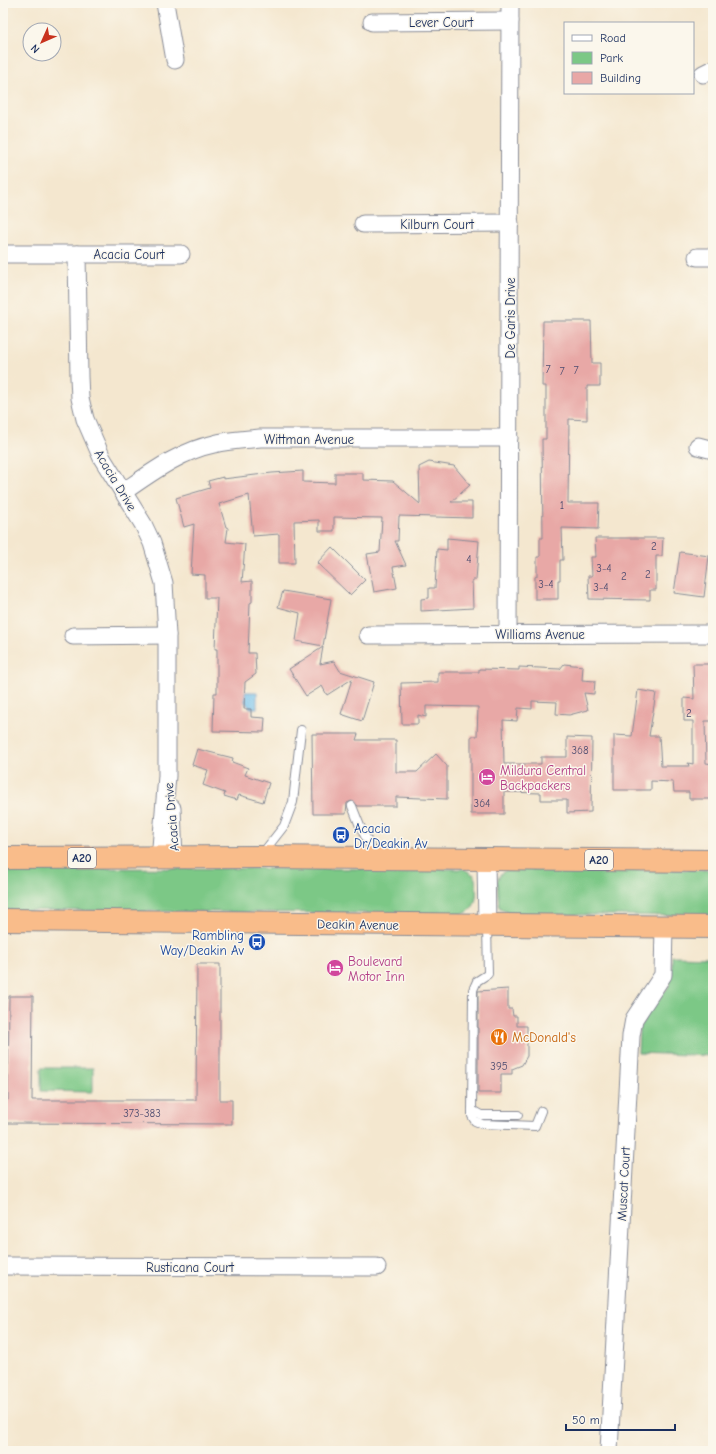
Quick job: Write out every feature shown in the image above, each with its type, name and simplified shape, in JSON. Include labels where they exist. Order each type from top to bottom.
[{"type":"highway","name":"A20","points":[[3,858],[713,860]]},
{"type":"highway","name":"Deakin Avenue","points":[[3,920],[713,927]]},
{"type":"street","points":[[165,3],[175,60]]},
{"type":"street","name":"De Garis Drive","points":[[508,634],[510,3]]},
{"type":"street","name":"Lever Court","points":[[372,22],[510,21]]},
{"type":"street","name":"Kilburn Court","points":[[363,224],[510,223]]},
{"type":"street","points":[[3,254],[78,254]]},
{"type":"street","name":"Acacia Court","points":[[78,254],[181,254]]},
{"type":"street","name":"Acacia Drive","points":[[78,254],[80,398],[85,419],[92,438],[143,524],[160,563],[166,595],[168,635],[167,859]]},
{"type":"street","name":"Wittman Avenue","points":[[123,492],[175,458],[213,444],[235,440],[260,438],[509,438]]},
{"type":"street","name":"Williams Avenue","points":[[368,635],[713,634]]},
{"type":"street","points":[[73,636],[168,635]]},
{"type":"street","points":[[486,860],[487,925]]},
{"type":"street","name":"Muscat Court","points":[[609,1451],[631,1036],[634,1019],[663,975],[664,926]]},
{"type":"street","name":"Rusticana Court","points":[[3,1266],[377,1267]]},
{"type":"lane","points":[[259,858],[276,838],[290,814],[296,786],[301,730]]},
{"type":"lane","points":[[352,806],[360,826],[377,859]]},
{"type":"lane","points":[[487,925],[488,974],[477,981],[473,990],[472,1116],[475,1121],[482,1124],[534,1126],[541,1111]]},
{"type":"lane","points":[[472,1110],[481,1115],[518,1115]]},
{"type":"green space","points":[[3,868],[464,869],[474,875],[476,898],[472,908],[468,912],[462,914],[3,910]]},
{"type":"green space","points":[[509,869],[713,870],[713,916],[509,914],[499,907],[497,881],[501,873]]},
{"type":"green space","points":[[672,956],[713,957],[713,1056],[638,1053],[639,1030],[647,1014],[669,986],[672,974]]},
{"type":"green space","points":[[41,1068],[93,1068],[93,1092],[41,1091]]},
{"type":"water","points":[[245,692],[257,692],[257,708],[250,708],[245,702]]},
{"type":"building","points":[[543,321],[591,321],[592,363],[600,363],[600,386],[587,386],[587,420],[569,419],[568,503],[599,503],[598,529],[562,528],[563,560],[560,560],[558,599],[535,599],[537,557],[540,557],[540,538],[543,538],[542,439],[546,439],[546,386],[542,386]]},
{"type":"building","points":[[429,462],[454,466],[470,485],[451,502],[472,502],[472,518],[399,516],[398,541],[395,541],[406,565],[393,567],[397,588],[374,592],[367,554],[380,552],[382,518],[334,517],[334,531],[319,531],[319,520],[294,521],[295,563],[279,563],[279,534],[253,536],[249,495],[219,504],[226,527],[228,528],[226,542],[245,544],[242,582],[252,581],[248,653],[255,653],[256,674],[245,682],[244,709],[251,709],[251,717],[265,718],[264,732],[213,731],[214,693],[217,693],[217,649],[215,649],[217,598],[205,598],[205,575],[191,574],[194,524],[184,527],[176,498],[210,488],[208,481],[223,477],[223,479],[303,471],[303,482],[335,483],[335,473],[363,473],[363,480],[393,481],[420,504],[419,467]]},
{"type":"building","points":[[447,538],[479,541],[476,580],[472,580],[473,608],[421,611],[421,599],[429,598],[429,588],[435,588],[437,549],[447,550]]},
{"type":"building","points":[[595,538],[663,538],[662,556],[656,556],[656,590],[650,590],[650,600],[589,599],[588,576],[592,576],[591,557],[596,557]]},
{"type":"building","points":[[332,547],[365,580],[350,595],[317,563]]},
{"type":"building","points":[[680,552],[709,556],[704,597],[674,593]]},
{"type":"building","points":[[283,591],[331,599],[323,646],[296,641],[300,613],[278,607]]},
{"type":"building","points":[[323,647],[320,664],[334,661],[340,671],[374,682],[362,721],[341,714],[352,679],[327,695],[322,686],[306,696],[289,669]]},
{"type":"building","points":[[564,664],[583,666],[582,680],[595,681],[594,694],[584,693],[588,710],[569,715],[556,714],[557,702],[532,701],[532,709],[518,708],[517,721],[503,720],[504,764],[541,764],[541,757],[567,757],[567,737],[592,738],[591,812],[567,813],[567,800],[541,800],[541,793],[504,792],[504,814],[471,814],[471,736],[477,736],[478,707],[426,706],[426,717],[418,715],[418,724],[402,724],[401,683],[438,682],[438,672],[479,672],[479,669],[519,670],[519,667],[560,669]]},
{"type":"building","points":[[693,664],[713,664],[713,721],[705,721],[706,763],[713,764],[713,799],[689,799],[689,792],[674,792],[673,782],[651,781],[651,790],[614,790],[614,735],[632,736],[638,690],[656,693],[649,736],[659,736],[661,766],[689,766],[688,763],[693,764],[693,721],[684,721],[684,698],[694,699]]},
{"type":"building","points":[[312,734],[358,734],[356,740],[396,740],[396,772],[417,772],[436,754],[447,766],[447,799],[396,797],[396,806],[358,806],[352,801],[347,803],[346,814],[313,814]]},
{"type":"building","points":[[197,749],[233,758],[232,762],[248,768],[245,775],[269,783],[263,802],[239,795],[237,800],[224,796],[225,793],[203,785],[208,770],[192,765]]},
{"type":"building","points":[[197,964],[220,964],[220,1100],[232,1100],[232,1124],[3,1123],[3,1100],[8,1100],[9,996],[33,996],[32,1100],[196,1100]]},
{"type":"building","name":"McDonald's","points":[[508,989],[508,1009],[512,1009],[513,1016],[517,1016],[517,1026],[527,1026],[527,1056],[522,1065],[512,1069],[512,1074],[501,1074],[501,1093],[478,1093],[478,991]]},
{"type":"place","name":"Mildura Central Backpackers","points":[[487,777]]},
{"type":"place","name":"Acacia Dr/Deakin Av","points":[[341,835]]},
{"type":"place","name":"Rambling Way/Deakin Av","points":[[257,942]]},
{"type":"place","name":"Boulevard Motor Inn","points":[[335,968]]},
{"type":"place","name":"McDonald's","points":[[499,1037]]}]
